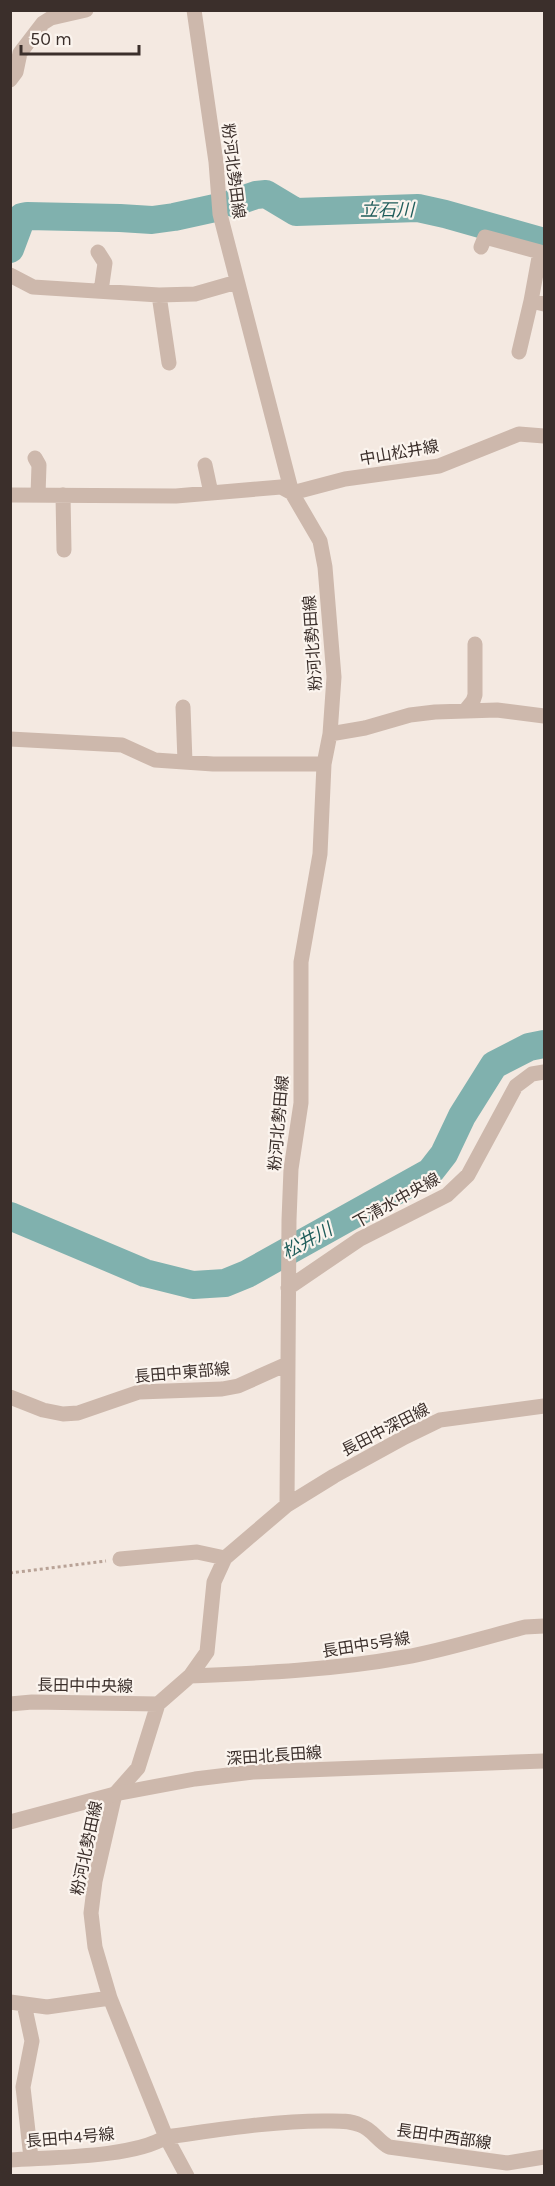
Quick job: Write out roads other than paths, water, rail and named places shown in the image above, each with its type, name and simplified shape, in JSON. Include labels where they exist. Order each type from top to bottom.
[{"type":"street","points":[[10,80],[16,72],[20,53],[43,23],[51,18],[86,10]]},
{"type":"street","name":"粉河北勢田線","points":[[194,10],[216,162],[220,214],[292,493],[320,541],[325,567],[334,676],[330,734],[324,764],[320,854],[301,962],[301,1103],[291,1169],[289,1220],[287,1505]]},
{"type":"street","points":[[481,247],[485,237],[540,252],[538,303],[519,352]]},
{"type":"street","points":[[98,252],[105,263],[101,291]]},
{"type":"street","points":[[10,275],[33,287],[159,295],[195,294],[237,282]]},
{"type":"street","points":[[159,295],[169,363]]},
{"type":"street","name":"中山松井線","points":[[292,493],[345,479],[439,466],[519,434],[544,436]]},
{"type":"street","points":[[35,458],[39,465],[38,495]]},
{"type":"street","points":[[205,465],[210,493]]},
{"type":"street","points":[[10,495],[176,496],[281,487],[292,493]]},
{"type":"street","points":[[63,495],[64,550]]},
{"type":"street","points":[[465,711],[474,701],[475,695],[475,644]]},
{"type":"street","points":[[183,707],[185,762]]},
{"type":"street","points":[[330,734],[435,712],[497,710],[544,716]]},
{"type":"street","points":[[10,739],[122,746],[154,760],[324,764]]},
{"type":"street","name":"下清水中央線","points":[[288,1282],[360,1239],[447,1195],[468,1175],[516,1086],[532,1074],[544,1072]]},
{"type":"street","name":"長田中東部線","points":[[10,1397],[43,1410],[63,1414],[78,1413],[140,1392],[222,1389],[238,1386],[287,1364]]},
{"type":"street","name":"長田中深田線","points":[[287,1505],[354,1465],[440,1420],[544,1406]]},
{"type":"street","points":[[158,1704],[190,1676],[207,1652],[214,1582],[225,1558],[287,1505]]},
{"type":"street","points":[[120,1559],[197,1552],[225,1558]]},
{"type":"street","name":"長田中5号線","points":[[190,1676],[292,1672],[351,1665],[406,1657],[525,1627],[544,1626]]},
{"type":"street","name":"長田中中央線","points":[[10,1704],[32,1702],[158,1704]]},
{"type":"street","name":"粉河北勢田線","points":[[158,1704],[138,1768],[115,1794],[95,1881],[91,1913],[95,1947],[110,1998],[166,2137],[187,2175]]},
{"type":"street","name":"深田北長田線","points":[[10,1822],[115,1794],[195,1779],[253,1772],[544,1761]]},
{"type":"street","points":[[31,2158],[23,2087],[32,2041],[17,2003],[47,2007],[110,1998]]},
{"type":"street","name":"長田中西部線","points":[[166,2137],[293,2121],[344,2121],[367,2128],[381,2143],[389,2147],[507,2163],[544,2157]]},
{"type":"street","name":"長田中4号線","points":[[10,2160],[110,2153],[158,2142],[166,2137]]},
{"type":"waterway","name":"立石川","points":[[233,203],[266,194],[296,212],[418,208],[544,242]]},
{"type":"waterway","name":"立石川","points":[[10,249],[22,217],[152,220],[215,208]]},
{"type":"waterway","name":"松井川","points":[[10,1216],[145,1273],[193,1285],[225,1283],[247,1274],[430,1172],[444,1154],[462,1116],[494,1065],[529,1047],[544,1044]]}]
